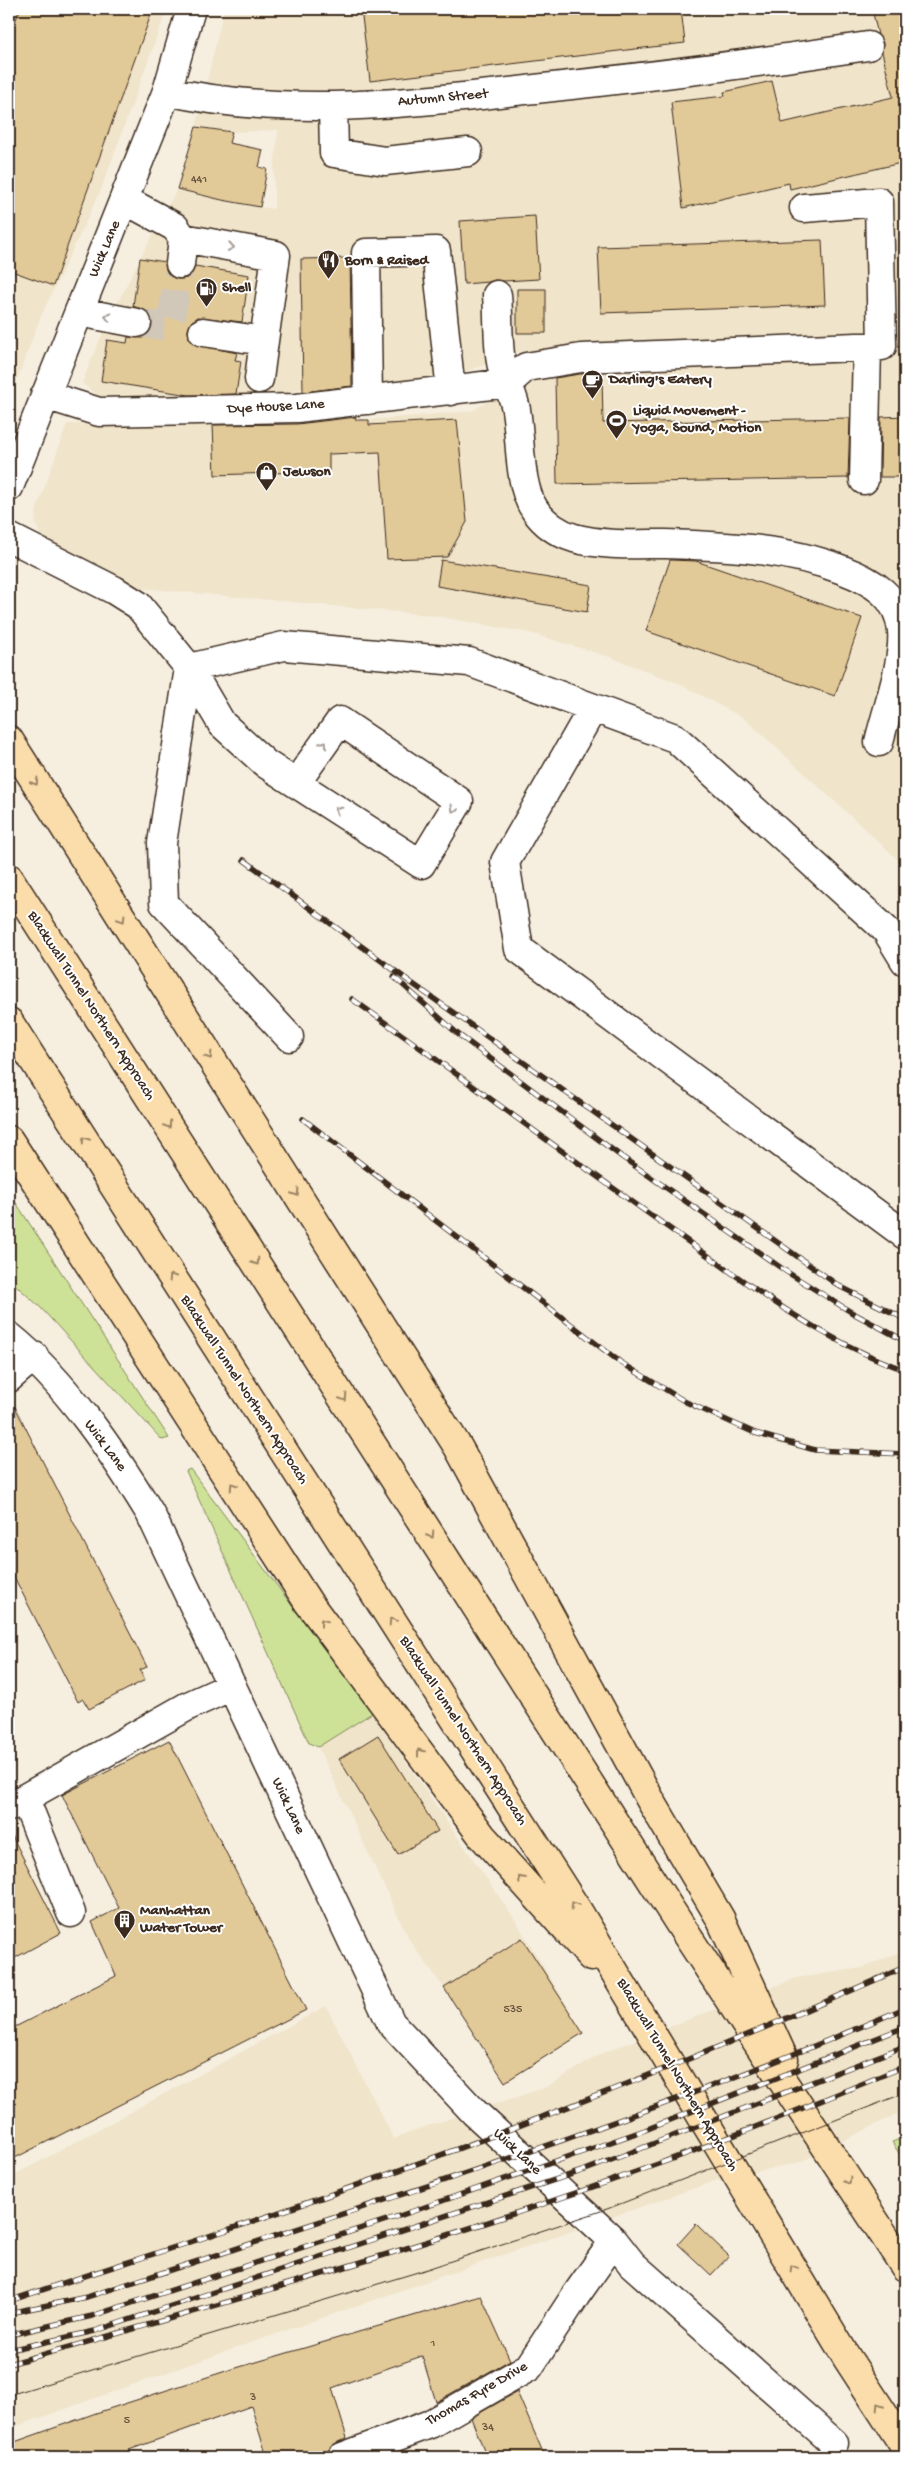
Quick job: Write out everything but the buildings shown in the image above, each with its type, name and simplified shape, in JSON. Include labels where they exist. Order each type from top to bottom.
[{"type":"highway","points":[[9,740],[458,1447],[651,1801],[720,1918],[822,2140]]},
{"type":"highway","name":"Blackwall Tunnel Northern Approach","points":[[9,878],[686,1934],[905,2267]]},
{"type":"highway","name":"Blackwall Tunnel Northern Approach","points":[[9,1022],[578,1911],[848,2358],[905,2447]]},
{"type":"highway","points":[[9,1140],[308,1602],[482,1836],[636,2006]]},
{"type":"street","name":"Wick Lane","points":[[9,487],[168,91],[191,9]]},
{"type":"street","name":"Autumn Street","points":[[168,91],[265,105],[333,106],[456,98],[718,69],[868,46]]},
{"type":"street","points":[[333,106],[334,152],[385,161],[468,152]]},
{"type":"street","points":[[125,200],[175,227],[182,251],[276,254],[259,379]]},
{"type":"street","points":[[508,383],[526,367],[581,358],[882,346],[879,202],[804,208]]},
{"type":"street","points":[[368,400],[366,253],[436,251],[451,391]]},
{"type":"street","points":[[497,295],[502,367],[516,409],[526,488],[534,508],[546,523],[558,531],[575,538],[602,542],[716,546],[770,551],[822,562],[867,579],[882,589],[897,612],[902,631],[900,656],[879,742]]},
{"type":"street","points":[[79,312],[136,323]]},
{"type":"street","points":[[203,332],[264,341]]},
{"type":"street","points":[[864,480],[867,347]]},
{"type":"street","name":"Dye House Lane","points":[[45,394],[99,412],[297,408],[508,383]]},
{"type":"street","points":[[9,537],[114,590],[138,605],[190,668],[222,724],[266,764],[421,864],[459,801],[340,721],[296,783]]},
{"type":"street","points":[[190,668],[284,646],[469,662],[675,738],[886,930],[905,961]]},
{"type":"street","points":[[190,668],[162,844],[164,903],[289,1037]]},
{"type":"street","points":[[593,708],[505,862],[519,949],[905,1235]]},
{"type":"street","name":"Wick Lane","points":[[9,1336],[34,1356],[115,1456],[150,1513],[391,2023],[474,2112],[614,2242],[632,2264],[834,2443]]},
{"type":"street","points":[[9,1378],[34,1356]]},
{"type":"street","points":[[71,1913],[17,1803],[188,1706],[232,1686]]},
{"type":"street","name":"Thomas Fyre Drive","points":[[342,2457],[430,2424],[529,2367],[576,2295],[614,2242]]},
{"type":"shaded area","points":[[9,9],[167,9],[101,190],[40,318],[9,402]]},
{"type":"shaded area","points":[[224,9],[905,9],[905,866],[745,719],[678,683],[610,657],[530,633],[429,615],[140,588],[41,536],[35,523],[37,508],[67,424],[213,426],[369,420],[472,411],[526,379],[520,352],[467,371],[355,387],[303,388],[292,392],[242,400],[99,397],[82,383],[99,341],[177,189],[232,203],[274,209],[274,170],[278,130],[232,132],[196,127]]},
{"type":"shaded area","points":[[372,1713],[516,1921],[583,2033],[505,2082],[444,1988],[410,1941],[318,1747]]},
{"type":"shaded area","points":[[905,1950],[905,2110],[801,2162],[718,2180],[9,2429],[9,2178],[326,2006],[394,2139],[406,2133],[547,2087],[602,2053],[796,1978],[862,1968]]},
{"type":"green space","points":[[9,1192],[169,1438],[162,1440],[40,1307],[9,1279]]},
{"type":"green space","points":[[190,1469],[372,1713],[318,1747],[309,1743],[186,1471]]},
{"type":"green space","points":[[905,2137],[905,2163],[892,2142]]},
{"type":"tunnel","points":[[137,323],[170,327],[180,264]]},
{"type":"tram line","points":[[9,2395],[418,2272],[607,2209],[905,2093]]},
{"type":"railway","points":[[244,860],[413,984],[839,1286],[905,1319]]},
{"type":"railway","points":[[394,977],[459,1035],[622,1157],[787,1272],[851,1312],[905,1341]]},
{"type":"railway","points":[[352,999],[635,1204],[786,1310],[844,1344],[905,1370]]},
{"type":"railway","points":[[303,1119],[620,1362],[686,1402],[755,1433],[815,1450],[905,1454]]},
{"type":"railway","points":[[9,2301],[310,2202],[482,2140],[652,2074],[905,1967]]},
{"type":"railway","points":[[9,2313],[87,2297],[499,2162],[704,2089],[805,2050],[905,2008]]},
{"type":"railway","points":[[9,2335],[92,2316],[402,2215],[645,2130],[905,2027]]},
{"type":"railway","points":[[9,2350],[95,2331],[588,2169],[905,2046]]},
{"type":"railway","points":[[9,2364],[335,2270],[497,2219],[689,2153],[905,2066]]},
{"type":"place","name":"Born & Raised","points":[[329,280]]},
{"type":"place","name":"Shell","points":[[206,307]]},
{"type":"place","name":"Darling's Eatery","points":[[593,399]]},
{"type":"place","name":"Liquid Movement - Yoga, Sound, Motion","points":[[617,439]]},
{"type":"place","name":"Jewson","points":[[267,491]]},
{"type":"place","name":"Manhattan Water Tower","points":[[124,1939]]}]
